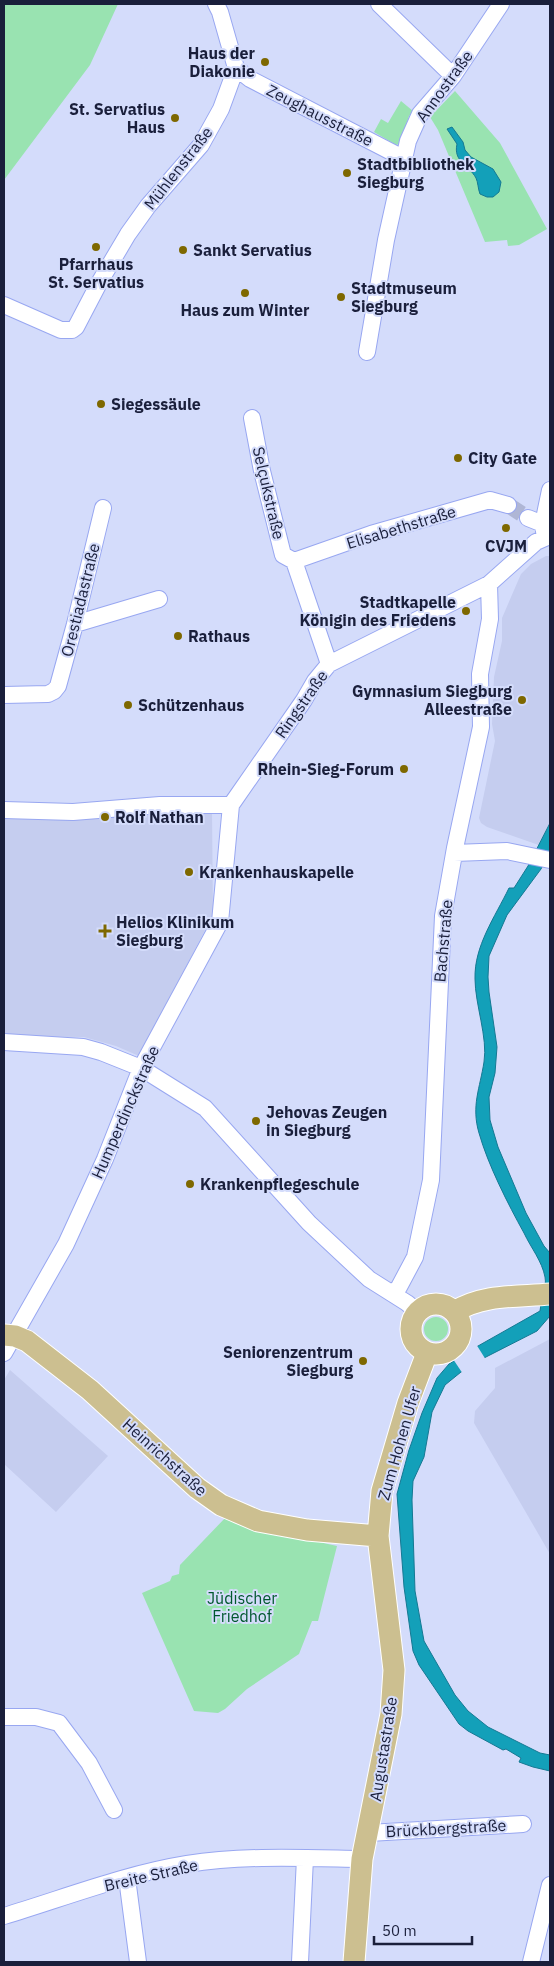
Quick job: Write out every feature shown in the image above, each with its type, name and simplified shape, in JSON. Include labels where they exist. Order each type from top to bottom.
[{"type":"main road","points":[[454,1312],[466,1304],[478,1300],[545,1294]]},
{"type":"main road","points":[[433,1304],[444,1306],[454,1312],[460,1324],[460,1332],[456,1344],[443,1353],[428,1353],[416,1344],[411,1324],[418,1312],[433,1304]]},
{"type":"main road","name":"Heinrichstraße","points":[[8,1341],[26,1341],[90,1390],[197,1488],[221,1505],[258,1521],[307,1530],[378,1536]]},
{"type":"main road","name":"Zum Hohen Ufer","points":[[378,1536],[382,1491],[408,1403],[428,1353]]},
{"type":"main road","name":"Augustastraße","points":[[354,1962],[362,1859],[369,1833],[390,1724],[394,1670],[378,1536]]},
{"type":"street","points":[[379,4],[453,76]]},
{"type":"street","name":"Annostraße","points":[[367,352],[386,240],[408,141],[420,114],[453,76],[501,4]]},
{"type":"street","points":[[221,6],[236,68]]},
{"type":"street","name":"Zeughausstraße","points":[[236,68],[250,79],[405,159]]},
{"type":"street","name":"Mühlenstraße","points":[[4,305],[61,330],[72,330],[79,322],[99,283],[133,227],[148,206],[201,145],[221,109],[236,68]]},
{"type":"street","name":"Selçukstraße","points":[[252,418],[262,471],[283,555],[294,560]]},
{"type":"street","points":[[546,534],[550,490]]},
{"type":"street","name":"Elisabethstraße","points":[[294,560],[371,534],[490,500],[508,505]]},
{"type":"street","name":"Orestiadastraße","points":[[4,695],[48,694],[54,691],[61,679],[103,508]]},
{"type":"street","points":[[528,518],[546,534]]},
{"type":"street","name":"Ringstraße","points":[[231,805],[315,681],[330,664],[489,584],[546,534]]},
{"type":"street","points":[[294,560],[330,664]]},
{"type":"street","name":"Bachstraße","points":[[393,1294],[399,1287],[415,1257],[431,1180],[443,916],[454,853],[481,727],[480,674],[491,612],[489,584]]},
{"type":"street","points":[[76,624],[159,599]]},
{"type":"street","points":[[4,810],[73,812],[160,805],[231,805]]},
{"type":"street","name":"Humperdinckstraße","points":[[8,1341],[74,1227],[105,1159],[141,1068],[220,922],[231,805]]},
{"type":"street","points":[[454,853],[507,851],[550,860]]},
{"type":"street","points":[[4,1042],[83,1047],[101,1052],[141,1068],[205,1108],[308,1224],[369,1279],[418,1312]]},
{"type":"street","points":[[4,1717],[36,1717],[59,1723],[89,1763],[114,1810]]},
{"type":"street","name":"Brückbergstraße","points":[[369,1833],[523,1824]]},
{"type":"street","name":"Breite Straße","points":[[4,1916],[127,1878],[187,1864],[252,1858],[362,1859]]},
{"type":"street","points":[[300,1962],[305,1858]]},
{"type":"street","points":[[127,1878],[138,1962]]},
{"type":"street","points":[[531,1962],[550,1885]]},
{"type":"shaded area","name":"Gymnasium Siegburg Alleestraße","points":[[546,556],[550,556],[550,849],[487,827],[481,823],[479,818],[495,741],[492,724],[494,677],[502,641],[502,618],[521,574],[531,564]]},
{"type":"shaded area","name":"Helios Klinikum Siegburg","points":[[212,811],[213,915],[139,1056],[116,1046],[84,1037],[4,1036],[4,818]]},
{"type":"shaded area","points":[[550,1339],[550,1554],[474,1423],[475,1411],[495,1388],[495,1368]]},
{"type":"shaded area","points":[[10,1370],[108,1456],[56,1512],[4,1464],[4,1380]]},
{"type":"green space","points":[[4,4],[118,4],[90,65],[4,180]]},
{"type":"green space","points":[[455,91],[500,143],[547,229],[519,245],[508,246],[507,240],[485,242],[438,130],[430,117]]},
{"type":"green space","points":[[401,101],[413,111],[409,116],[400,144],[396,145],[374,132],[381,119],[388,123]]},
{"type":"green space","points":[[436,1317],[445,1320],[448,1329],[445,1338],[436,1341],[427,1338],[424,1329],[427,1320]]},
{"type":"green space","name":"Jüdischer Friedhof","points":[[226,1517],[234,1523],[337,1546],[318,1621],[312,1621],[299,1654],[247,1689],[218,1713],[194,1711],[142,1593],[170,1581],[172,1576],[179,1574],[180,1565]]},
{"type":"water","points":[[452,127],[471,157],[493,169],[501,182],[499,192],[493,197],[480,194],[476,178],[459,159],[456,150],[457,144],[447,129]]},
{"type":"water","points":[[550,823],[550,851],[541,869],[507,915],[489,956],[488,977],[497,1047],[495,1073],[489,1097],[490,1120],[498,1147],[526,1213],[544,1246],[550,1253],[550,1316],[537,1331],[484,1358],[461,1372],[445,1385],[432,1412],[424,1457],[413,1481],[412,1500],[415,1591],[424,1641],[455,1695],[468,1711],[488,1727],[540,1753],[550,1755],[550,1771],[519,1762],[521,1758],[468,1731],[459,1724],[419,1665],[413,1651],[404,1587],[397,1494],[409,1450],[437,1378],[449,1364],[540,1311],[545,1285],[544,1271],[499,1184],[483,1145],[477,1123],[477,1097],[485,1053],[475,979],[478,955],[486,932],[509,888],[514,888],[528,866]]},
{"type":"pier","points":[[476,1344],[486,1360],[463,1374],[453,1359]]},
{"type":"tunnel","points":[[508,505],[528,518]]},
{"type":"place","name":"Haus der Diakonie","points":[[265,62]]},
{"type":"place","name":"St. Servatius Haus","points":[[175,118]]},
{"type":"place","name":"Stadtbibliothek Siegburg","points":[[347,173]]},
{"type":"place","name":"Pfarrhaus St. Servatius","points":[[96,247]]},
{"type":"place","name":"Sankt Servatius","points":[[183,250]]},
{"type":"place","name":"Haus zum Winter","points":[[245,293]]},
{"type":"place","name":"Stadtmuseum Siegburg","points":[[341,297]]},
{"type":"place","name":"Siegessäule","points":[[101,404]]},
{"type":"place","name":"City Gate","points":[[458,458]]},
{"type":"place","name":"CVJM","points":[[506,528]]},
{"type":"place","name":"Stadtkapelle Königin des Friedens","points":[[466,611]]},
{"type":"place","name":"Rathaus","points":[[178,636]]},
{"type":"place","name":"Gymnasium Siegburg Alleestraße","points":[[522,700]]},
{"type":"place","name":"Schützenhaus","points":[[128,705]]},
{"type":"place","name":"Rhein-Sieg-Forum","points":[[404,769]]},
{"type":"place","name":"Rolf Nathan","points":[[105,817]]},
{"type":"place","name":"Krankenhauskapelle","points":[[189,872]]},
{"type":"place","name":"Helios Klinikum Siegburg","points":[[105,931]]},
{"type":"place","name":"Jehovas Zeugen in Siegburg","points":[[256,1121]]},
{"type":"place","name":"Krankenpflegeschule","points":[[190,1184]]},
{"type":"place","name":"Seniorenzentrum Siegburg","points":[[363,1361]]}]
